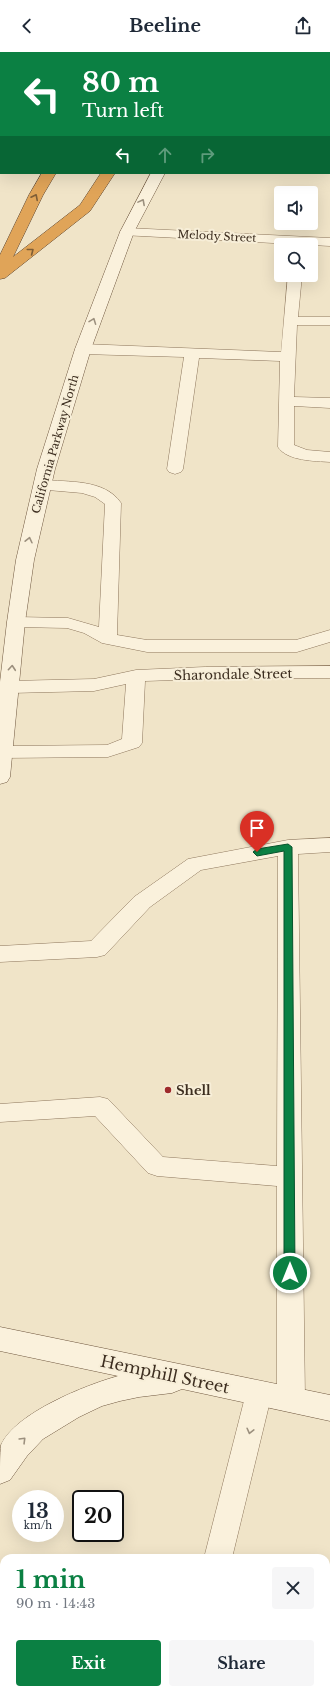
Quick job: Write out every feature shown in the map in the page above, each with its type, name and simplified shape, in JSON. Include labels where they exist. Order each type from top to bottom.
[{"type":"highway","points":[[0,270],[36,195],[48,174]]},
{"type":"highway","points":[[0,275],[85,208],[107,174]]},
{"type":"main road","name":"California Parkway North","points":[[0,777],[24,560],[42,485],[83,350],[127,232],[157,174]]},
{"type":"main road","name":"Melody Street","points":[[127,232],[274,242]]},
{"type":"main road","name":"Melody Street","points":[[318,242],[330,242]]},
{"type":"main road","name":"Hemphill Street","points":[[0,1339],[330,1408]]},
{"type":"main road","points":[[0,1471],[24,1439],[54,1416],[86,1400],[121,1388],[189,1379]]},
{"type":"lane","points":[[294,282],[288,357],[286,447],[304,455],[330,457]]},
{"type":"lane","points":[[290,320],[330,322]]},
{"type":"lane","points":[[83,350],[288,357]]},
{"type":"lane","points":[[175,469],[192,354]]},
{"type":"lane","points":[[286,402],[330,403]]},
{"type":"lane","points":[[42,485],[82,488],[101,493],[114,503],[108,640]]},
{"type":"lane","points":[[16,622],[68,623],[90,629],[108,640],[147,646],[297,646],[330,636]]},
{"type":"lane","name":"Sharondale Street","points":[[10,687],[94,684],[136,676],[205,673],[330,672]]},
{"type":"lane","points":[[3,752],[108,751],[132,743],[136,676]]},
{"type":"lane","points":[[0,954],[97,949],[142,902],[195,864],[288,847],[330,845]]},
{"type":"lane","points":[[288,847],[291,1400]]},
{"type":"lane","points":[[0,1113],[100,1106],[157,1166],[289,1177]]},
{"type":"lane","points":[[219,1554],[259,1393]]},
{"type":"place","name":"Shell","points":[[168,1090]]},
{"type":"route","points":[[257,852],[288,847],[290,1273]]}]
